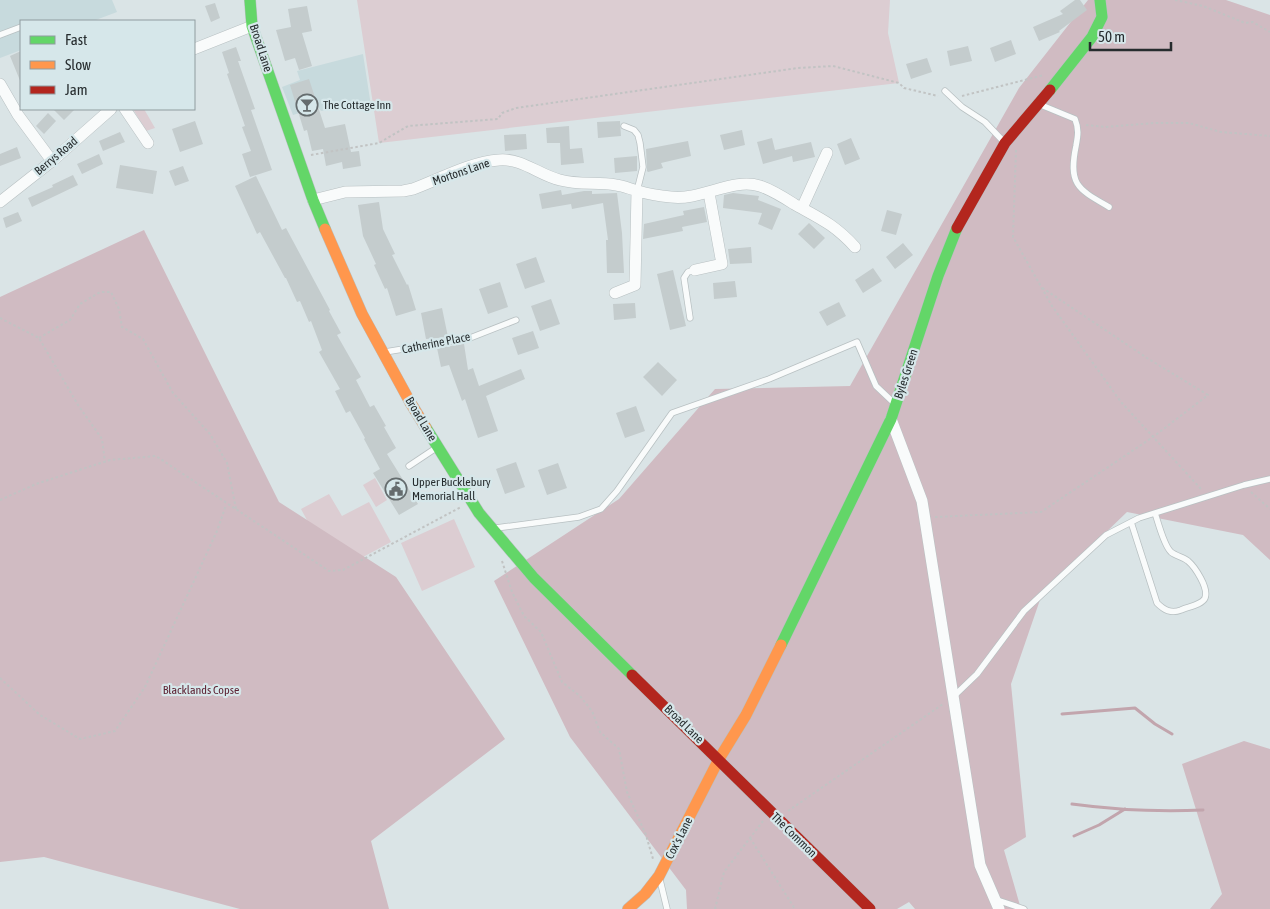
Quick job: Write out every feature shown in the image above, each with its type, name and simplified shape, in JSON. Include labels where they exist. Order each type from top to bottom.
[{"type":"street","name":"Broad Lane","points":[[250,0],[252,26],[313,200],[362,314],[410,402],[472,501],[492,529],[534,578],[719,759]]},
{"type":"street","name":"Byles Green","points":[[719,759],[746,715],[891,419],[938,276],[956,229],[1005,144],[1092,37],[1102,17],[1100,0]]},
{"type":"street","points":[[195,49],[252,26]]},
{"type":"street","points":[[0,84],[18,115],[52,161]]},
{"type":"street","name":"Berrys Road","points":[[0,202],[52,161],[109,110]]},
{"type":"street","points":[[126,110],[148,143]]},
{"type":"street","points":[[802,208],[827,153]]},
{"type":"street","name":"Mortons Lane","points":[[313,200],[344,192],[403,191],[478,165],[500,160],[511,160],[556,179],[572,183],[615,185],[673,197],[696,196],[734,185],[752,184],[774,192],[833,226],[855,247]]},
{"type":"street","points":[[615,293],[635,285],[637,191]]},
{"type":"street","points":[[695,270],[722,264],[709,193]]},
{"type":"street","points":[[891,419],[922,501],[980,865],[997,904]]},
{"type":"street","name":"The Common","points":[[719,759],[870,909]]},
{"type":"street","name":"Cox's Lane","points":[[628,909],[650,890],[659,876],[719,759]]},
{"type":"lane","points":[[0,35],[20,27]]},
{"type":"lane","points":[[945,91],[962,107],[985,122],[1005,144]]},
{"type":"lane","points":[[1039,104],[1075,119],[1079,128],[1072,174],[1080,189],[1109,208]]},
{"type":"lane","points":[[624,126],[634,130],[638,135],[640,143],[643,168],[637,191]]},
{"type":"lane","points":[[690,318],[684,278],[688,272],[695,270]]},
{"type":"lane","name":"Catherine Place","points":[[383,353],[470,338],[516,320]]},
{"type":"lane","points":[[492,529],[579,517],[601,509],[622,484],[672,413],[769,379],[857,342],[876,386],[896,404]]},
{"type":"lane","points":[[409,466],[438,447]]},
{"type":"lane","points":[[953,698],[977,674],[1024,610],[1106,535],[1131,522],[1155,513],[1244,485],[1270,479]]},
{"type":"lane","points":[[1131,522],[1157,603],[1164,609],[1177,612],[1201,602],[1205,598],[1205,593],[1200,576],[1190,563],[1167,548],[1155,513]]},
{"type":"lane","points":[[659,876],[667,909]]},
{"type":"lane","points":[[997,904],[1024,909]]},
{"type":"path","points":[[1175,0],[1203,6],[1245,23],[1252,22],[1270,32]]},
{"type":"path","points":[[298,157],[379,143],[408,126],[498,119],[502,113],[516,108],[798,68],[833,66],[899,83],[904,88],[953,98],[1047,75]]},
{"type":"path","points":[[1075,119],[1085,125],[1105,127],[1154,123],[1188,123],[1221,132],[1270,136]]},
{"type":"path","points":[[1016,150],[1013,237],[1052,306],[1121,402],[1208,496]]},
{"type":"path","points":[[924,518],[1041,512],[1153,437],[1208,395],[1147,358],[1041,286]]},
{"type":"path","points":[[39,338],[70,320],[80,304],[100,292],[111,292],[118,309],[122,327],[143,339],[173,393],[210,434],[227,463],[236,509]]},
{"type":"path","points":[[0,318],[39,338],[78,405],[102,439],[106,462]]},
{"type":"path","points":[[0,500],[36,484],[106,462],[156,456],[329,571],[343,570],[472,501]]},
{"type":"path","points":[[1244,485],[1270,509]]},
{"type":"path","points":[[0,678],[40,715],[80,739],[115,731],[145,687],[217,531],[227,504]]},
{"type":"path","points":[[502,561],[516,600],[524,616],[541,632],[562,682],[580,696],[592,711],[600,732],[619,749],[627,792],[646,834],[649,849],[659,876]]},
{"type":"path","points":[[715,909],[724,872],[750,838],[774,815],[953,698]]},
{"type":"path","points":[[750,838],[795,909]]},
{"type":"shaded area","points":[[0,0],[112,0],[117,12],[96,20],[20,20],[20,50],[0,58]]},
{"type":"shaded area","points":[[357,0],[890,0],[888,33],[899,83],[379,143]]},
{"type":"shaded area","points":[[363,54],[371,106],[321,111],[318,107],[293,115],[282,87],[300,80],[297,71]]},
{"type":"shaded area","points":[[134,110],[145,110],[155,128],[146,131]]},
{"type":"shaded area","points":[[375,478],[387,500],[376,507],[363,485]]},
{"type":"shaded area","points":[[329,494],[342,516],[369,502],[391,542],[335,572],[301,509]]},
{"type":"shaded area","points":[[454,519],[475,567],[422,591],[401,543]]},
{"type":"green space","points":[[1088,0],[1226,0],[1270,15],[1270,560],[1243,535],[1127,512],[1042,594],[1011,684],[1026,837],[1004,850],[1021,909],[915,909],[909,902],[897,909],[687,909],[686,890],[570,737],[494,581],[619,499],[715,389],[850,386],[1019,88]]},
{"type":"green space","name":"Blacklands Copse","points":[[144,230],[279,502],[396,577],[505,739],[371,841],[389,909],[240,909],[44,857],[0,862],[0,297]]},
{"type":"green space","points":[[1244,741],[1270,749],[1270,909],[1210,909],[1222,894],[1182,764]]},
{"type":"building","points":[[1075,0],[1080,0],[1087,10],[1060,32],[1039,41],[1033,27],[1063,14],[1060,11]]},
{"type":"building","points":[[215,3],[220,18],[211,22],[205,6]]},
{"type":"building","points":[[307,6],[312,31],[302,33],[312,66],[299,70],[295,58],[285,61],[276,30],[291,27],[288,9]]},
{"type":"building","points":[[1011,40],[1016,54],[995,62],[990,48]]},
{"type":"building","points":[[968,46],[972,61],[950,66],[947,51]]},
{"type":"building","points":[[236,47],[241,61],[238,61],[255,109],[251,110],[272,170],[250,177],[242,154],[251,151],[242,127],[245,126],[227,74],[229,73],[222,52]]},
{"type":"building","points":[[20,51],[20,81],[10,56]]},
{"type":"building","points":[[927,58],[932,72],[911,79],[906,64]]},
{"type":"building","points":[[309,79],[325,128],[345,124],[351,152],[359,151],[361,166],[343,169],[342,162],[326,166],[323,149],[312,151],[307,130],[304,131],[290,85]]},
{"type":"building","points":[[54,110],[74,110],[64,120]]},
{"type":"building","points":[[48,113],[56,121],[44,134],[36,126]]},
{"type":"building","points":[[195,121],[203,144],[180,152],[172,129]]},
{"type":"building","points":[[620,121],[621,136],[598,138],[597,122]]},
{"type":"building","points":[[569,126],[570,149],[582,148],[584,163],[561,165],[560,143],[547,143],[546,128]]},
{"type":"building","points":[[742,130],[745,145],[724,150],[720,135]]},
{"type":"building","points":[[120,132],[125,142],[103,151],[99,141]]},
{"type":"building","points":[[526,134],[527,149],[505,151],[504,135]]},
{"type":"building","points":[[772,138],[775,150],[811,142],[815,157],[793,162],[792,156],[763,164],[757,142]]},
{"type":"building","points":[[851,138],[860,159],[845,165],[837,144]]},
{"type":"building","points":[[688,141],[691,156],[661,163],[663,168],[647,171],[646,149]]},
{"type":"building","points":[[17,147],[21,158],[0,166],[0,154]]},
{"type":"building","points":[[99,154],[103,164],[82,174],[77,164]]},
{"type":"building","points":[[637,156],[637,171],[615,173],[614,158]]},
{"type":"building","points":[[120,165],[157,171],[153,194],[116,188]]},
{"type":"building","points":[[183,166],[189,181],[175,186],[169,171]]},
{"type":"building","points":[[73,175],[78,185],[32,207],[28,198],[53,187],[52,185]]},
{"type":"building","points":[[256,176],[282,230],[286,228],[330,310],[341,333],[337,335],[361,377],[356,380],[370,407],[374,405],[396,448],[387,454],[418,504],[399,515],[373,473],[380,469],[365,438],[350,411],[346,413],[335,391],[340,389],[319,352],[322,350],[311,321],[309,322],[300,301],[297,302],[260,232],[257,234],[235,186]]},
{"type":"building","points":[[561,190],[562,195],[584,191],[592,191],[592,194],[617,193],[624,273],[607,273],[606,240],[608,240],[603,203],[572,209],[571,204],[542,209],[539,194]]},
{"type":"building","points":[[733,193],[759,196],[758,200],[781,209],[772,230],[758,224],[762,213],[723,208],[724,195]]},
{"type":"building","points":[[379,202],[383,229],[395,254],[392,255],[408,284],[416,310],[396,316],[387,288],[385,289],[363,236],[358,205]]},
{"type":"building","points":[[704,207],[707,222],[682,227],[683,231],[643,239],[644,224],[684,215],[683,211]]},
{"type":"building","points":[[887,210],[902,214],[896,235],[881,231]]},
{"type":"building","points":[[18,212],[22,221],[6,228],[3,218]]},
{"type":"building","points":[[809,223],[825,238],[814,249],[798,234]]},
{"type":"building","points":[[903,243],[913,255],[895,269],[886,257]]},
{"type":"building","points":[[751,247],[752,263],[730,264],[728,249]]},
{"type":"building","points":[[536,257],[545,282],[525,289],[516,264]]},
{"type":"building","points":[[873,268],[882,281],[863,293],[855,280]]},
{"type":"building","points":[[673,270],[686,326],[670,330],[657,274]]},
{"type":"building","points":[[735,281],[737,297],[714,299],[713,283]]},
{"type":"building","points":[[500,282],[508,307],[488,314],[479,289]]},
{"type":"building","points":[[551,299],[560,324],[540,331],[531,306]]},
{"type":"building","points":[[839,302],[846,316],[827,326],[819,312]]},
{"type":"building","points":[[635,303],[636,318],[614,320],[613,304]]},
{"type":"building","points":[[442,308],[448,337],[426,339],[421,313]]},
{"type":"building","points":[[533,331],[539,348],[518,355],[512,338]]},
{"type":"building","points":[[464,344],[468,370],[473,368],[479,386],[521,369],[525,379],[486,396],[498,431],[478,438],[465,399],[462,401],[449,365],[441,367],[437,348]]},
{"type":"building","points":[[658,362],[677,380],[662,396],[643,377]]},
{"type":"building","points":[[636,406],[645,431],[625,438],[616,413]]},
{"type":"building","points":[[516,462],[525,487],[505,494],[496,469]]},
{"type":"building","points":[[558,463],[567,488],[547,495],[538,470]]},
{"type":"waterway","points":[[1062,714],[1135,708],[1155,724],[1172,734]]},
{"type":"waterway","points":[[1072,804],[1138,810],[1203,810]]},
{"type":"waterway","points":[[1074,836],[1099,825],[1125,809]]},
{"type":"traffic: fast","points":[[250,0],[252,26],[325,229]]},
{"type":"traffic: fast","points":[[1050,90],[1092,37],[1102,17],[1100,0]]},
{"type":"traffic: fast","points":[[781,645],[891,419],[938,276],[957,228]]},
{"type":"traffic: fast","points":[[426,428],[479,513],[534,578],[632,675]]},
{"type":"traffic: slow","points":[[325,229],[362,314],[426,428]]},
{"type":"traffic: slow","points":[[628,909],[645,894],[659,876],[719,759],[746,715],[781,645]]},
{"type":"traffic: jam","points":[[957,228],[1005,143],[1050,90]]},
{"type":"traffic: jam","points":[[632,675],[870,909]]},
{"type":"place","name":"The Cottage Inn","points":[[307,105]]},
{"type":"place","name":"Upper Bucklebury Memorial Hall","points":[[396,489]]}]
